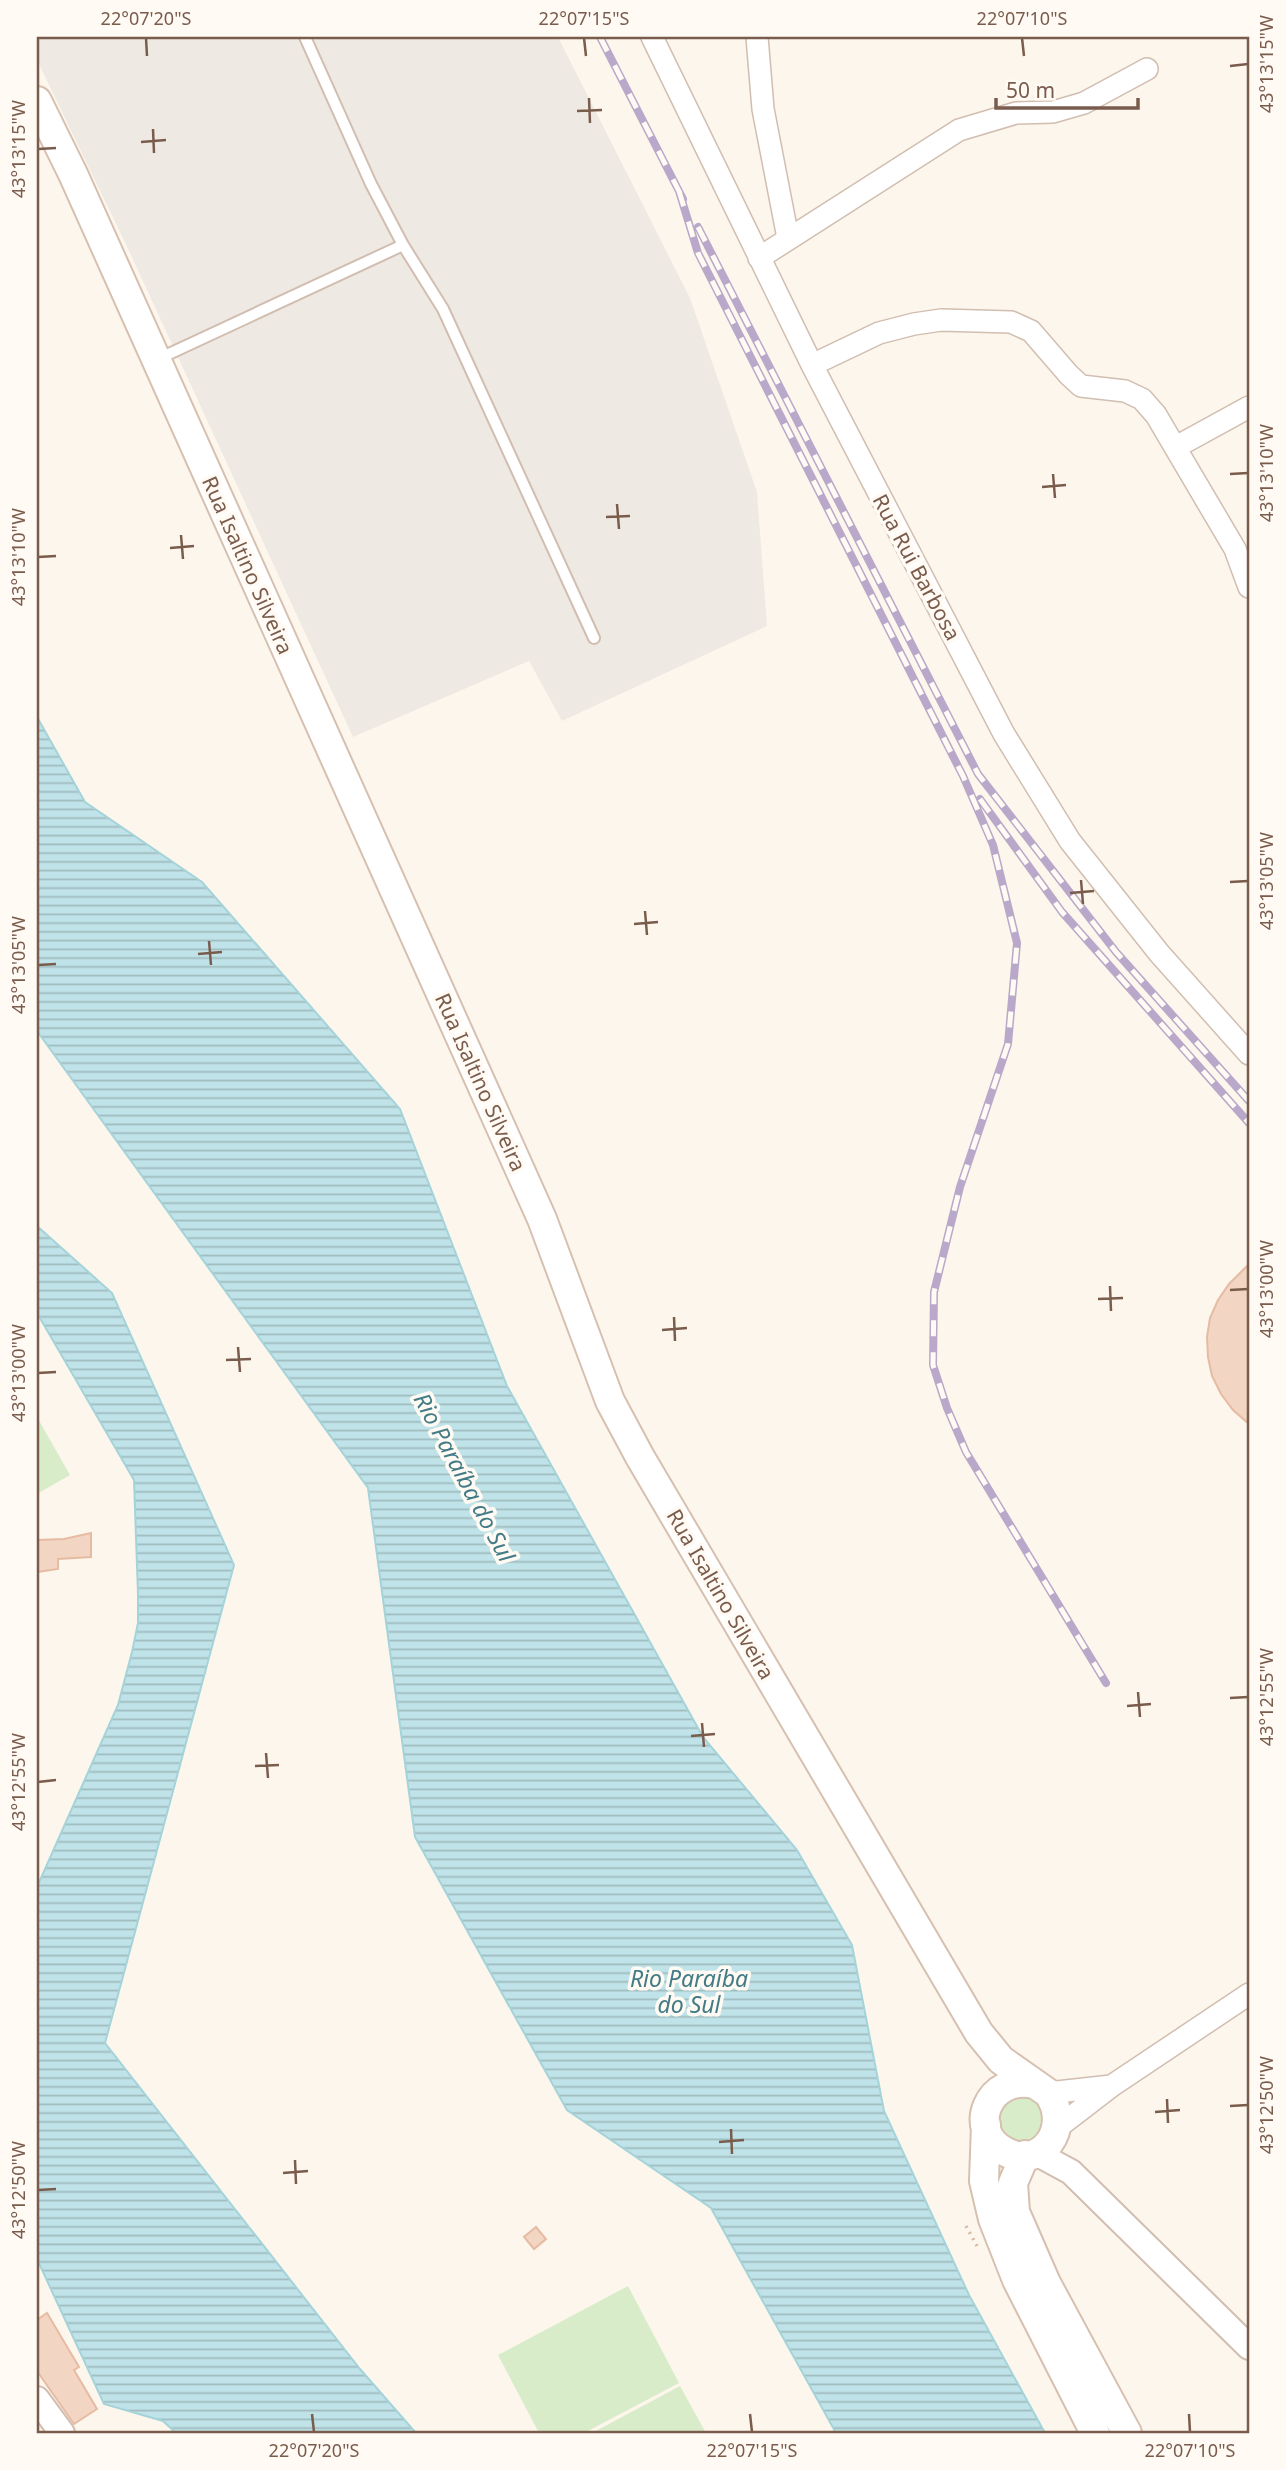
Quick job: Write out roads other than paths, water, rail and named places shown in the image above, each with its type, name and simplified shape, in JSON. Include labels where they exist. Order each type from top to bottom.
[{"type":"main road","name":"Rua Isaltino Silveira","points":[[37,101],[73,174],[542,1219],[610,1401],[640,1457],[979,2033],[1000,2060],[1041,2088]]},
{"type":"main road","points":[[979,2033],[989,2135],[1004,2151],[1043,2142]]},
{"type":"main road","points":[[1095,2433],[1017,2280],[993,2219],[984,2181],[987,2114],[1003,2087],[1024,2082],[1041,2088],[1057,2109],[1043,2142],[1013,2183],[1015,2212],[1046,2283],[1127,2433]]},
{"type":"street","name":"Rua Rui Barbosa","points":[[652,37],[812,365],[1004,734],[1070,841],[1159,953],[1249,1054]]},
{"type":"street","points":[[757,37],[764,108],[788,238]]},
{"type":"street","points":[[759,258],[959,130],[1016,113],[1053,112],[1084,103],[1147,69]]},
{"type":"street","points":[[812,365],[879,333],[914,324],[941,320],[1011,322],[1031,331],[1081,386],[1125,391],[1142,399],[1156,415],[1235,549],[1249,587]]},
{"type":"street","points":[[1176,446],[1249,407]]},
{"type":"street","points":[[1249,1994],[1113,2085],[1043,2142],[1249,2347]]},
{"type":"street","points":[[1041,2088],[1113,2085]]},
{"type":"street","points":[[37,2399],[62,2433]]},
{"type":"lane","points":[[305,37],[371,184],[403,245],[443,309],[594,638]]},
{"type":"lane","points":[[155,360],[403,245]]},
{"type":"water","name":"Rio Paraíba do Sul","points":[[37,717],[85,802],[202,882],[400,1109],[507,1386],[703,1737],[797,1850],[852,1945],[884,2111],[969,2295],[1045,2433],[836,2433],[711,2208],[567,2110],[415,1837],[368,1488],[37,1031]]},
{"type":"water","points":[[37,1226],[112,1293],[234,1565],[105,2043],[360,2369],[416,2433],[176,2433],[163,2421],[104,2404],[37,2259],[37,1887],[118,1705],[138,1623],[138,1594],[134,1480],[37,1313]]},
{"type":"railway","points":[[600,37],[683,199]]},
{"type":"railway","points":[[679,191],[698,253],[963,776],[993,845],[1017,943],[1008,1044],[960,1187],[934,1292],[933,1365],[947,1408],[966,1452],[1106,1683]]},
{"type":"railway","points":[[698,227],[978,774],[1116,952],[1249,1101]]},
{"type":"railway","points":[[980,799],[1062,912],[1249,1123]]}]
